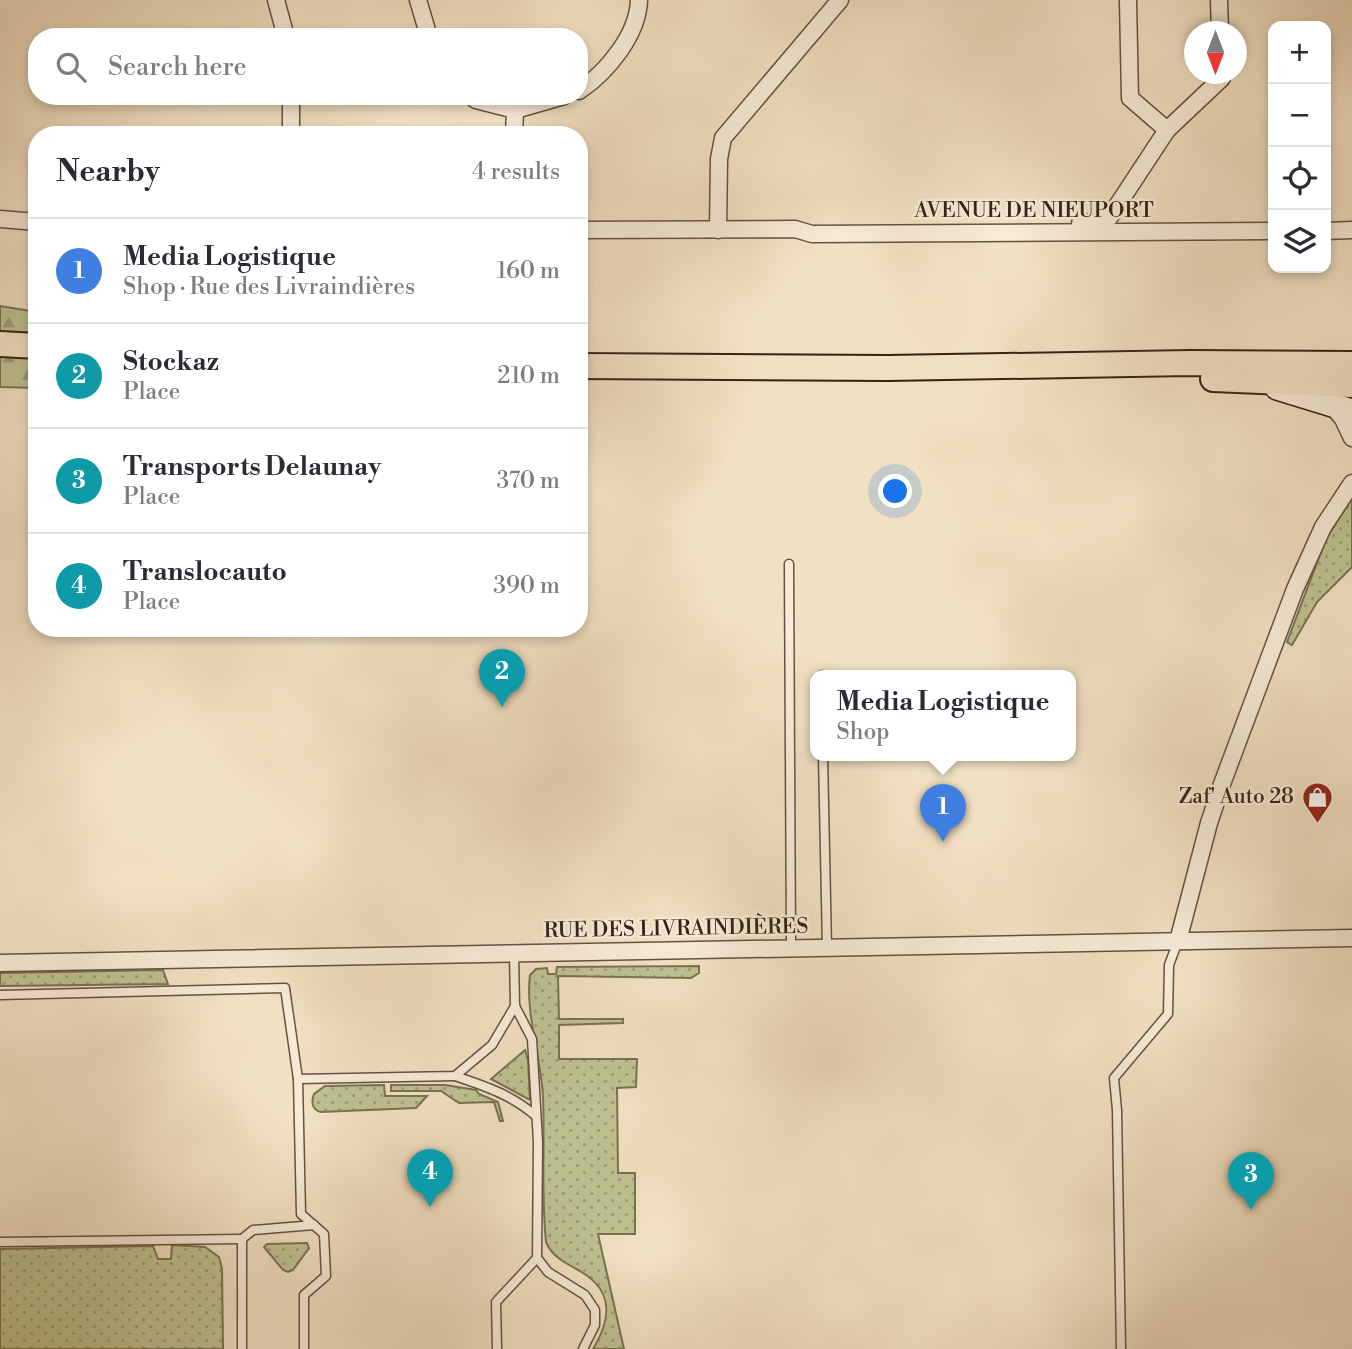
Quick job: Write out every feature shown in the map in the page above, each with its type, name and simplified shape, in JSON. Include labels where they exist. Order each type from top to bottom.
[{"type":"main road","points":[[0,344],[28,346]]},
{"type":"main road","points":[[1191,363],[1352,355]]},
{"type":"main road","points":[[588,366],[888,368],[1352,363]]},
{"type":"main road","points":[[994,365],[1072,372],[1352,385]]},
{"type":"main road","points":[[1243,380],[1329,402],[1352,411]]},
{"type":"street","points":[[276,0],[284,28]]},
{"type":"street","points":[[418,0],[426,28]]},
{"type":"street","points":[[588,84],[611,65],[629,35],[639,0]]},
{"type":"street","points":[[718,230],[719,159],[723,138],[840,0]]},
{"type":"street","points":[[1128,0],[1130,98],[1167,130]]},
{"type":"street","points":[[1219,0],[1220,21]]},
{"type":"street","points":[[1099,231],[1167,130],[1216,84]]},
{"type":"street","points":[[290,105],[291,126]]},
{"type":"street","points":[[496,105],[515,110],[532,105]]},
{"type":"street","points":[[514,126],[515,110]]},
{"type":"street","name":"AVENUE DE NIEUPORT","points":[[588,230],[795,229],[809,225],[1096,222],[1113,211]]},
{"type":"street","points":[[0,219],[28,221]]},
{"type":"street","name":"AVENUE DE NIEUPORT","points":[[795,229],[812,234],[1268,231]]},
{"type":"street","points":[[1331,231],[1352,230]]},
{"type":"street","points":[[1329,402],[1343,419],[1352,438]]},
{"type":"street","points":[[1178,941],[1218,797],[1295,589],[1323,527],[1351,483]]},
{"type":"street","name":"RUE DES LIVRAINDIÈRES","points":[[0,963],[1352,938]]},
{"type":"lane","points":[[789,564],[791,948]]},
{"type":"lane","points":[[823,761],[827,947]]},
{"type":"lane","points":[[1121,1349],[1117,1110],[1114,1078],[1168,1014],[1169,969],[1178,941]]},
{"type":"lane","points":[[514,953],[515,1006],[532,1039],[538,1142],[537,1258],[548,1272],[584,1295],[595,1310],[595,1325],[583,1349]]},
{"type":"lane","points":[[0,995],[285,988],[298,1079],[301,1214],[324,1234],[326,1276],[304,1295],[304,1349]]},
{"type":"lane","points":[[455,1076],[492,1045],[515,1006]]},
{"type":"lane","points":[[298,1079],[455,1076],[502,1093],[521,1103],[536,1116]]},
{"type":"lane","points":[[0,1242],[242,1239],[253,1230],[314,1225]]},
{"type":"lane","points":[[242,1239],[242,1349]]},
{"type":"lane","points":[[497,1349],[496,1302],[537,1258]]},
{"type":"green space","points":[[0,306],[28,311],[28,388],[0,387]]},
{"type":"green space","points":[[1352,498],[1352,567],[1317,602],[1292,645],[1287,642],[1326,539]]},
{"type":"green space","points":[[699,966],[699,973],[691,978],[558,976],[559,1019],[623,1019],[623,1023],[559,1025],[559,1059],[637,1059],[636,1087],[617,1088],[618,1173],[635,1173],[635,1234],[598,1234],[624,1349],[593,1349],[606,1318],[605,1298],[593,1281],[557,1257],[546,1242],[543,1097],[531,1020],[530,975],[536,969],[547,968],[548,974],[556,974],[557,967]]},
{"type":"green space","points":[[163,970],[168,984],[0,986],[0,973]]},
{"type":"green space","points":[[525,1050],[528,1060],[530,1100],[491,1079]]},
{"type":"green space","points":[[384,1085],[385,1096],[427,1096],[416,1108],[321,1112],[313,1105],[314,1094],[325,1086]]},
{"type":"green space","points":[[391,1085],[445,1085],[476,1090],[498,1102],[503,1121],[500,1121],[494,1102],[459,1103],[441,1091],[391,1091]]},
{"type":"green space","points":[[307,1243],[309,1248],[293,1270],[288,1272],[283,1270],[264,1247],[267,1244]]},
{"type":"green space","points":[[172,1245],[205,1247],[219,1257],[222,1269],[223,1349],[0,1349],[0,1249],[153,1246],[158,1259],[171,1259]]},
{"type":"place","name":"Stockaz","points":[[502,707]]},
{"type":"place","name":"Zaf' Auto 28","points":[[1317,824]]},
{"type":"place","name":"Media Logistique","points":[[943,842]]},
{"type":"place","name":"Translocauto","points":[[430,1207]]},
{"type":"place","name":"Transports Delaunay","points":[[1251,1210]]}]
